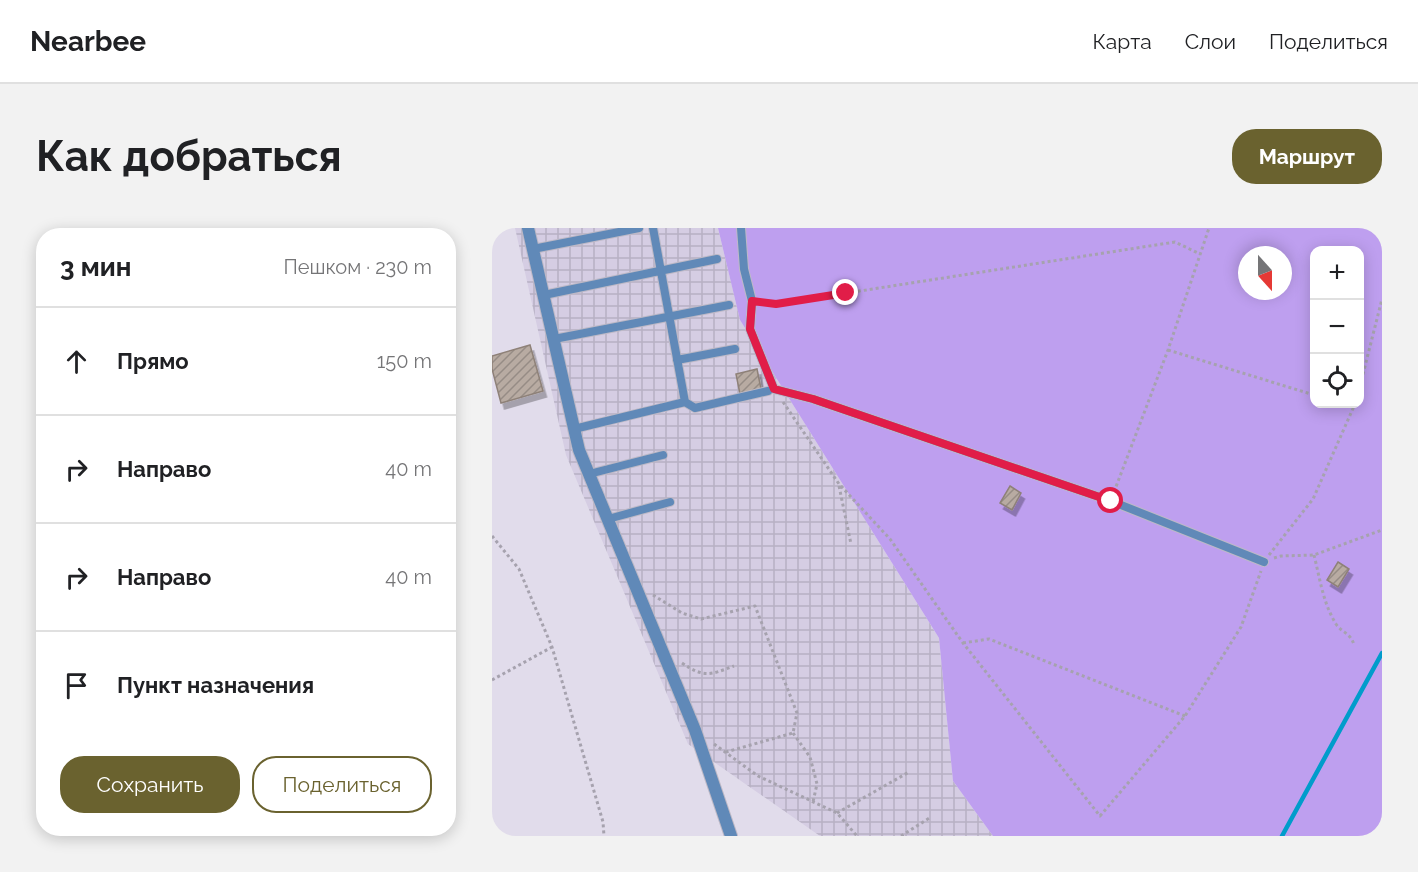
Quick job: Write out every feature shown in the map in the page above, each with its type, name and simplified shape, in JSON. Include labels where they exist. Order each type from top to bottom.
[{"type":"street","points":[[528,228],[579,450],[695,730],[731,836]]},
{"type":"lane","points":[[533,249],[639,228]]},
{"type":"lane","points":[[653,228],[685,402]]},
{"type":"lane","points":[[741,228],[744,269],[752,301],[750,329],[771,390]]},
{"type":"lane","points":[[544,295],[717,259]]},
{"type":"lane","points":[[554,339],[729,305]]},
{"type":"lane","points":[[677,360],[735,349]]},
{"type":"lane","points":[[574,429],[685,402],[695,408],[771,390],[813,399],[1111,501],[1264,562]]},
{"type":"lane","points":[[589,474],[663,455]]},
{"type":"lane","points":[[608,519],[670,502]]},
{"type":"path","points":[[1111,501],[1168,350],[1209,228]]},
{"type":"path","points":[[752,301],[776,304],[1175,242],[1200,254]]},
{"type":"path","points":[[1364,367],[1382,299]]},
{"type":"path","points":[[1168,350],[1310,394]]},
{"type":"path","points":[[771,390],[839,484],[890,539],[963,643],[1100,816],[1185,716],[1241,627],[1264,562],[1313,499],[1354,408]]},
{"type":"path","points":[[839,484],[851,544]]},
{"type":"path","points":[[1264,562],[1281,556],[1314,555],[1382,530]]},
{"type":"path","points":[[492,536],[519,569],[552,646],[603,822],[604,836]]},
{"type":"path","points":[[1314,555],[1324,600],[1338,626],[1352,638],[1354,645]]},
{"type":"path","points":[[636,586],[682,613],[701,619],[755,606],[797,713],[793,733],[810,757],[817,784],[813,802]]},
{"type":"path","points":[[963,643],[989,639],[1185,716]]},
{"type":"path","points":[[492,680],[552,646]]},
{"type":"path","points":[[682,664],[692,670],[711,675],[734,666]]},
{"type":"path","points":[[695,730],[758,776],[837,813],[857,836]]},
{"type":"path","points":[[726,752],[793,733]]},
{"type":"path","points":[[837,813],[909,772]]},
{"type":"path","points":[[901,836],[931,817]]},
{"type":"shaded area","points":[[515,228],[718,228],[740,320],[939,638],[953,781],[993,836],[820,836],[688,744],[566,455]]},
{"type":"shaded area","points":[[718,228],[1382,228],[1382,836],[993,836],[953,781],[939,638],[740,320]]},
{"type":"building","points":[[530,345],[543,391],[501,403],[492,369],[492,356]]},
{"type":"building","points":[[757,369],[761,389],[740,394],[736,374]]},
{"type":"building","points":[[1010,486],[1021,493],[1012,510],[1000,503]]},
{"type":"building","points":[[1338,562],[1349,569],[1338,587],[1327,580]]},
{"type":"waterway","points":[[1282,836],[1382,653]]},
{"type":"route","points":[[846,293],[776,304],[752,301],[750,329],[774,389],[813,399],[1111,501]]}]
